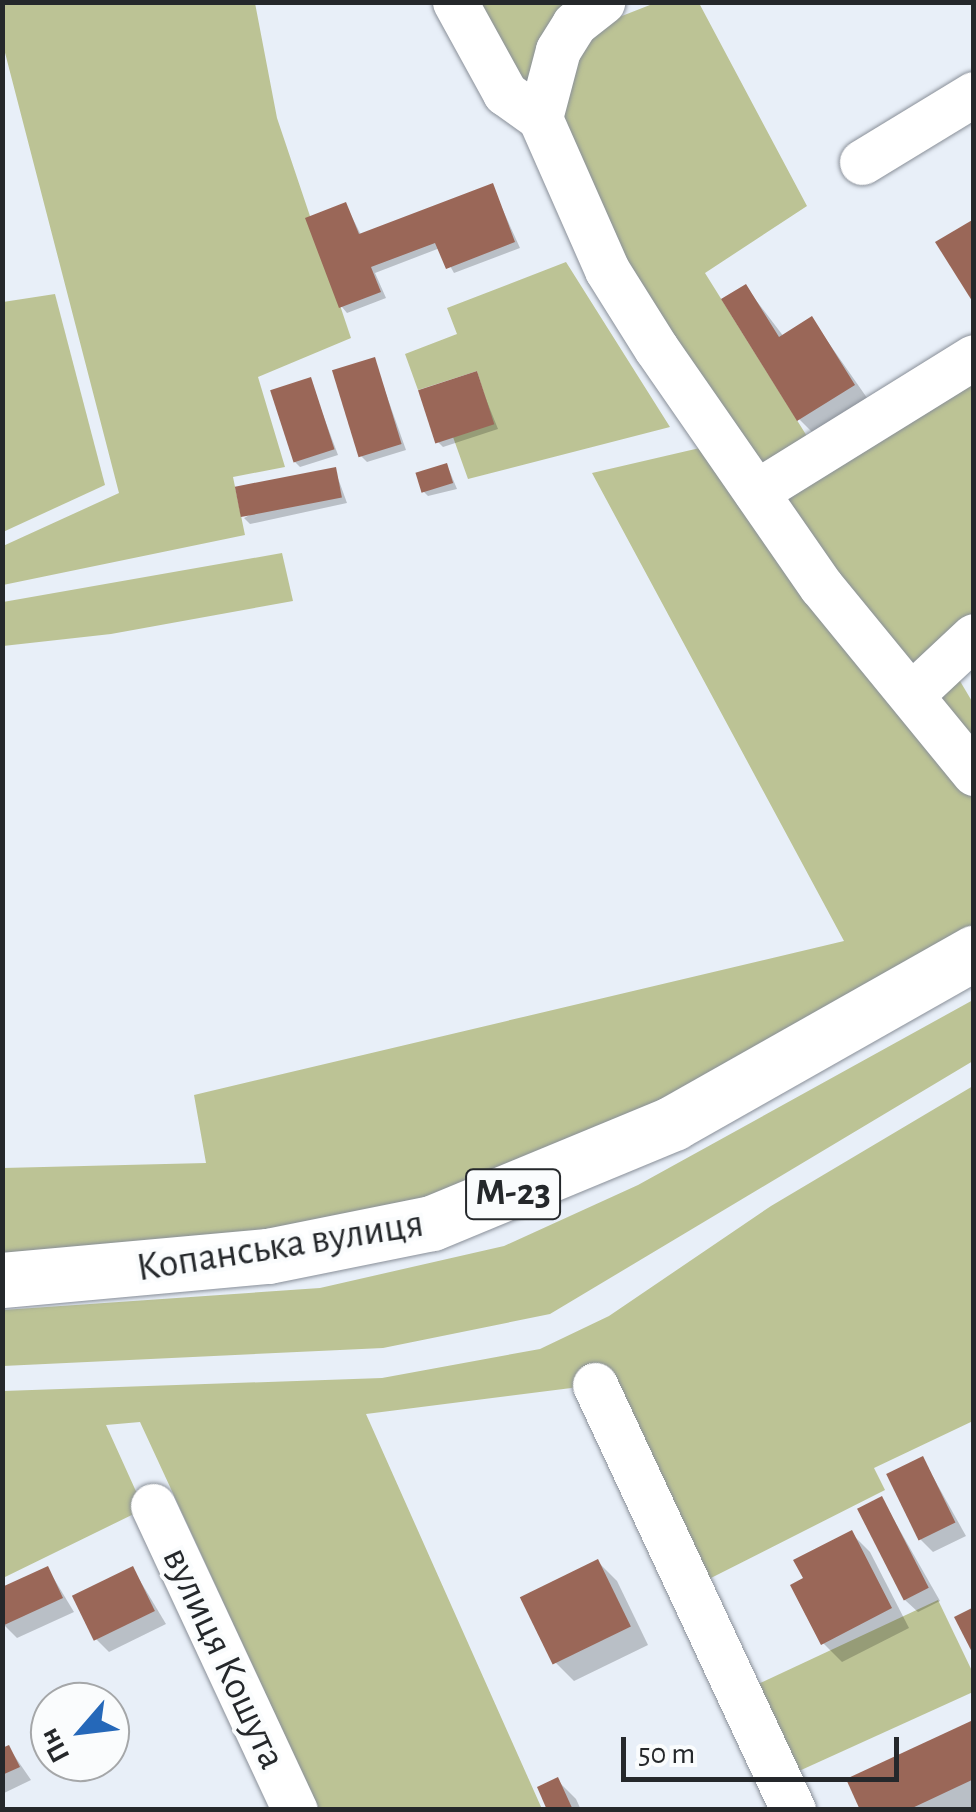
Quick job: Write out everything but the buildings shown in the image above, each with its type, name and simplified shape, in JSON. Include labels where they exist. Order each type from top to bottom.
[{"type":"highway","name":"Копанська вулиця","points":[[2,1280],[268,1256],[432,1223],[673,1123],[974,952]]},
{"type":"street","points":[[455,2],[505,93],[540,118],[606,270],[821,586],[913,693],[974,773]]},
{"type":"street","points":[[540,118],[558,50],[574,24],[602,2]]},
{"type":"street","points":[[862,162],[974,94]]},
{"type":"street","points":[[756,492],[974,357]]},
{"type":"street","points":[[913,693],[974,636]]},
{"type":"street","points":[[594,1385],[793,1810]]},
{"type":"street","name":"вулиця Кошута","points":[[153,1506],[296,1810]]},
{"type":"green space","points":[[3,3],[255,3],[277,118],[351,338],[258,377],[285,467],[233,477],[245,535],[3,585],[3,546],[119,493],[3,45]]},
{"type":"green space","points":[[479,3],[575,3],[526,84]]},
{"type":"green space","points":[[655,3],[699,3],[807,206],[705,273],[810,441],[761,471],[623,264],[561,114],[575,59],[604,23]]},
{"type":"green space","points":[[566,262],[670,427],[468,479],[453,437],[493,423],[477,371],[418,390],[405,354],[457,334],[447,308]]},
{"type":"green space","points":[[55,294],[105,485],[3,532],[3,302]]},
{"type":"green space","points":[[973,376],[973,615],[910,665],[779,497]]},
{"type":"green space","points":[[704,447],[973,798],[973,927],[731,1070],[426,1200],[264,1232],[3,1253],[3,1168],[206,1163],[194,1095],[844,941],[592,473]]},
{"type":"green space","points":[[282,553],[293,601],[111,634],[3,646],[3,602]]},
{"type":"green space","points":[[954,671],[973,703],[973,743],[940,700]]},
{"type":"green space","points":[[973,1000],[973,1061],[550,1314],[383,1348],[3,1366],[3,1310],[320,1288],[504,1246],[638,1185]]},
{"type":"green space","points":[[973,1086],[973,1421],[874,1468],[885,1490],[709,1579],[595,1385],[366,1414],[542,1809],[319,1809],[140,1422],[106,1425],[144,1509],[3,1578],[3,1391],[382,1378],[540,1349],[609,1316],[771,1206]]},
{"type":"green space","points":[[938,1600],[973,1673],[973,1692],[799,1771],[758,1684]]}]
